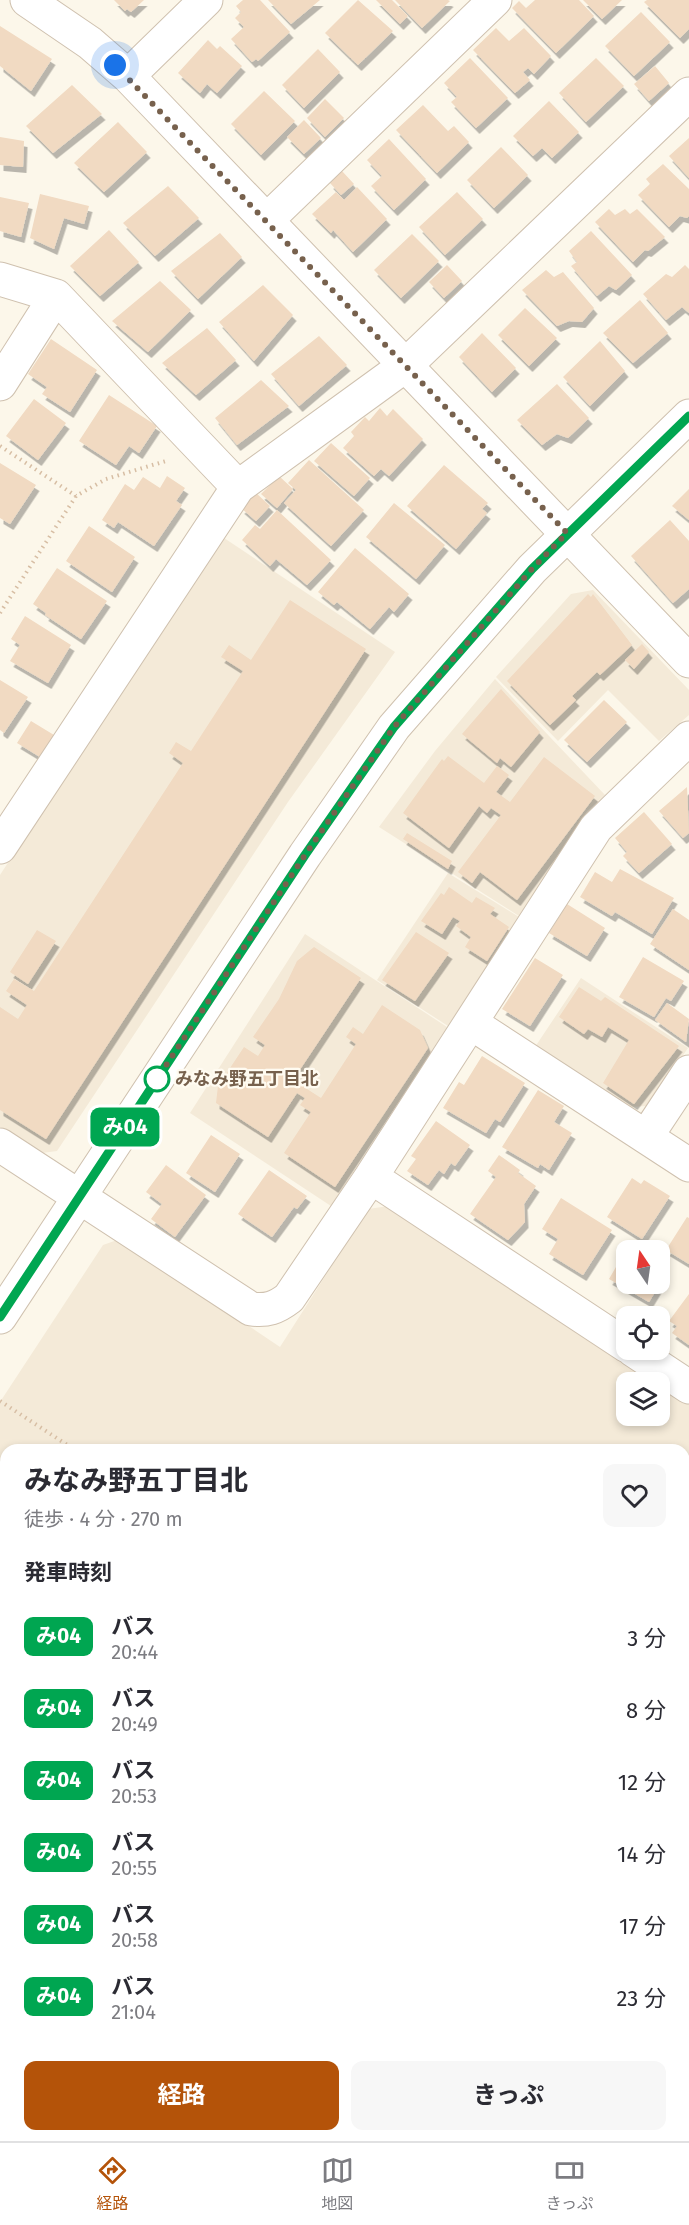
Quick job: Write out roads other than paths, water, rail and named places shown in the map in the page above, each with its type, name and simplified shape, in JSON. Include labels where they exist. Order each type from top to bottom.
[{"type":"street","points":[[27,0],[90,42],[128,76],[689,661]]},
{"type":"street","points":[[128,76],[206,0]]},
{"type":"street","points":[[267,219],[495,0]]},
{"type":"street","points":[[0,848],[238,487],[406,364],[689,94]]},
{"type":"street","points":[[0,279],[56,296],[238,487]]},
{"type":"street","points":[[0,384],[56,296]]},
{"type":"street","points":[[6,1296],[80,1197],[305,855],[394,727],[532,569],[689,416]]},
{"type":"street","points":[[0,1145],[251,1309],[264,1311],[278,1306],[289,1298],[371,1177],[596,828],[689,738]]},
{"type":"street","points":[[471,1023],[689,1165]]},
{"type":"street","points":[[646,1137],[689,1072]]},
{"type":"street","points":[[371,1177],[616,1339]]},
{"type":"street","points":[[648,1360],[689,1387]]},
{"type":"place","name":"みなみ野五丁目北","points":[[157,1079]]}]
